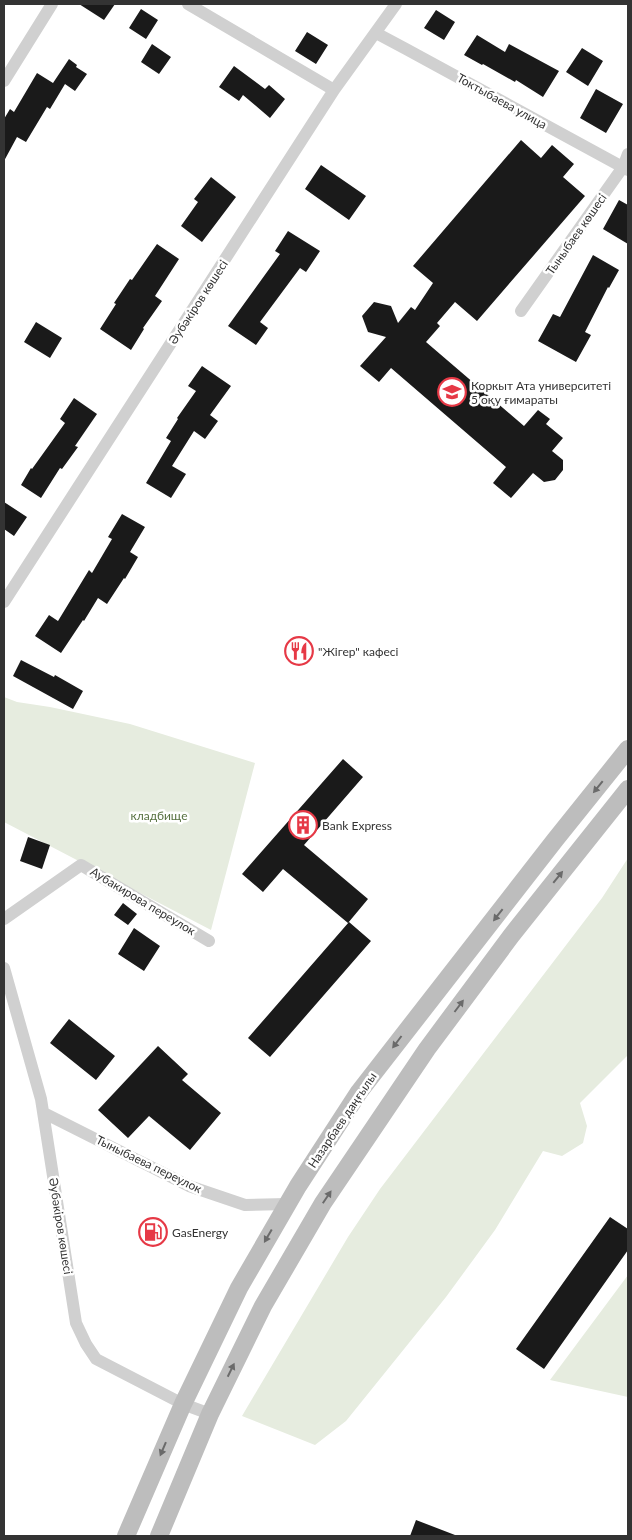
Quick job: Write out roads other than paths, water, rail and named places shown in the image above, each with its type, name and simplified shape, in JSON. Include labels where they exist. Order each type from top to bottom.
[{"type":"main road","name":"Назарбаев даңғылы","points":[[126,1536],[183,1404],[239,1288],[287,1204],[359,1092],[628,749]]},
{"type":"main road","points":[[159,1536],[210,1414],[263,1306],[323,1203],[433,1041],[511,936],[628,789]]},
{"type":"street","points":[[4,81],[52,4]]},
{"type":"street","points":[[188,4],[334,90]]},
{"type":"street","name":"Әубәкіров көшесі","points":[[4,602],[334,90],[396,4]]},
{"type":"street","name":"Токтыбаева улица","points":[[376,33],[626,168]]},
{"type":"street","name":"Тыныбаев көшесі","points":[[521,311],[626,168],[628,154]]},
{"type":"street","name":"Аубакирова переулок","points":[[4,919],[81,865],[209,941]]},
{"type":"street","name":"Әубәкіров көшесі","points":[[4,968],[44,1113],[76,1323],[96,1359],[183,1404],[210,1414]]},
{"type":"street","name":"Тыныбаева переулок","points":[[44,1113],[189,1186],[246,1206],[287,1204]]},
{"type":"place","name":"Коркыт Ата университеті 5 оқу ғимараты","points":[[452,392]]},
{"type":"place","name":"\"Жігер\" кафесі","points":[[299,651]]},
{"type":"place","name":"Bank Express","points":[[303,825]]},
{"type":"place","name":"GasEnergy","points":[[153,1232]]},
{"type":"park label","name":"кладбище","points":[[159,815]]}]
